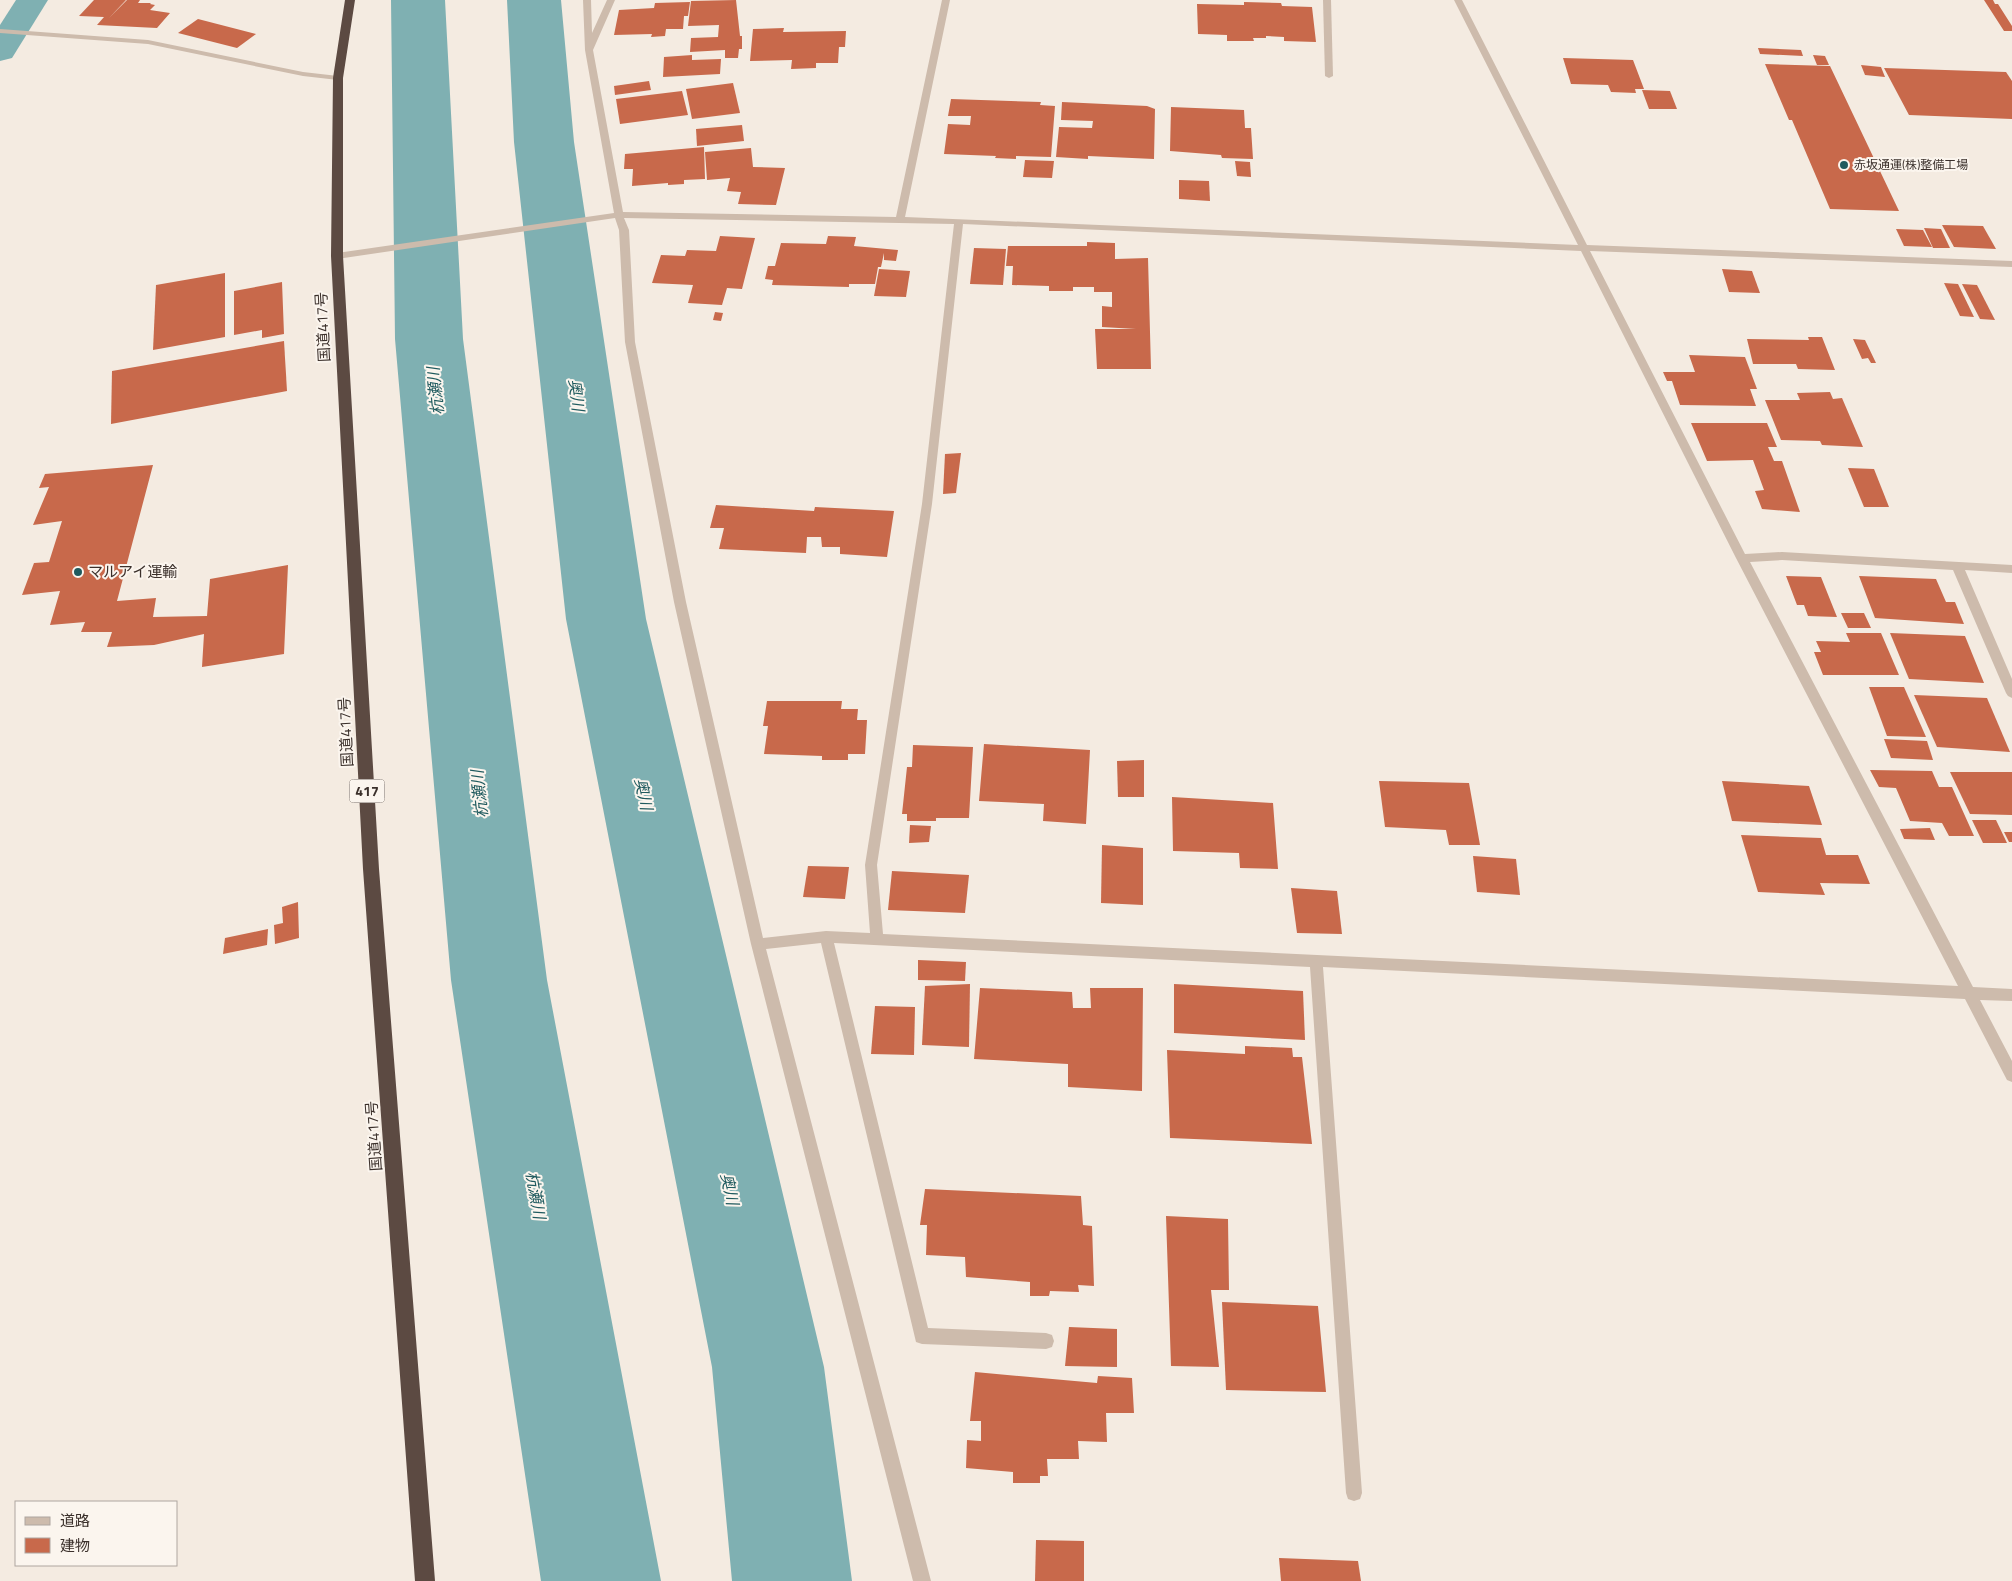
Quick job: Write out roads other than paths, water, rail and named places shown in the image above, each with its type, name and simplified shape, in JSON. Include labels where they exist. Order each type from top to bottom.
[{"type":"highway","name":"国道417号","points":[[350,0],[338,78],[337,256],[371,869],[425,1581]]},
{"type":"street","points":[[587,0],[589,50],[619,215],[624,230],[630,342],[680,602],[758,944],[922,1581]]},
{"type":"street","points":[[589,50],[611,0]]},
{"type":"street","points":[[900,220],[946,0]]},
{"type":"street","points":[[1327,0],[1329,76]]},
{"type":"street","points":[[1458,0],[1742,558],[2012,1075]]},
{"type":"street","points":[[0,31],[148,42],[303,74],[338,78]]},
{"type":"street","points":[[337,256],[372,249],[619,215],[959,221],[2012,264]]},
{"type":"street","points":[[877,940],[871,865],[927,504],[959,221]]},
{"type":"street","points":[[1742,558],[1782,556],[2012,569]]},
{"type":"street","points":[[1958,566],[2012,693]]},
{"type":"street","points":[[758,944],[826,937],[2012,995]]},
{"type":"street","points":[[826,937],[922,1336],[1046,1341]]},
{"type":"street","points":[[1316,961],[1354,1492]]},
{"type":"waterway","points":[[0,51],[32,0]]},
{"type":"waterway","name":"杭瀬川","points":[[418,0],[429,339],[499,980],[601,1581]]},
{"type":"waterway","name":"奥川","points":[[534,0],[544,142],[606,619],[768,1367],[792,1581]]},
{"type":"place","name":"赤坂通運(株)整備工場","points":[[1844,165]]},
{"type":"place","name":"マルアイ運輸","points":[[78,572]]}]
